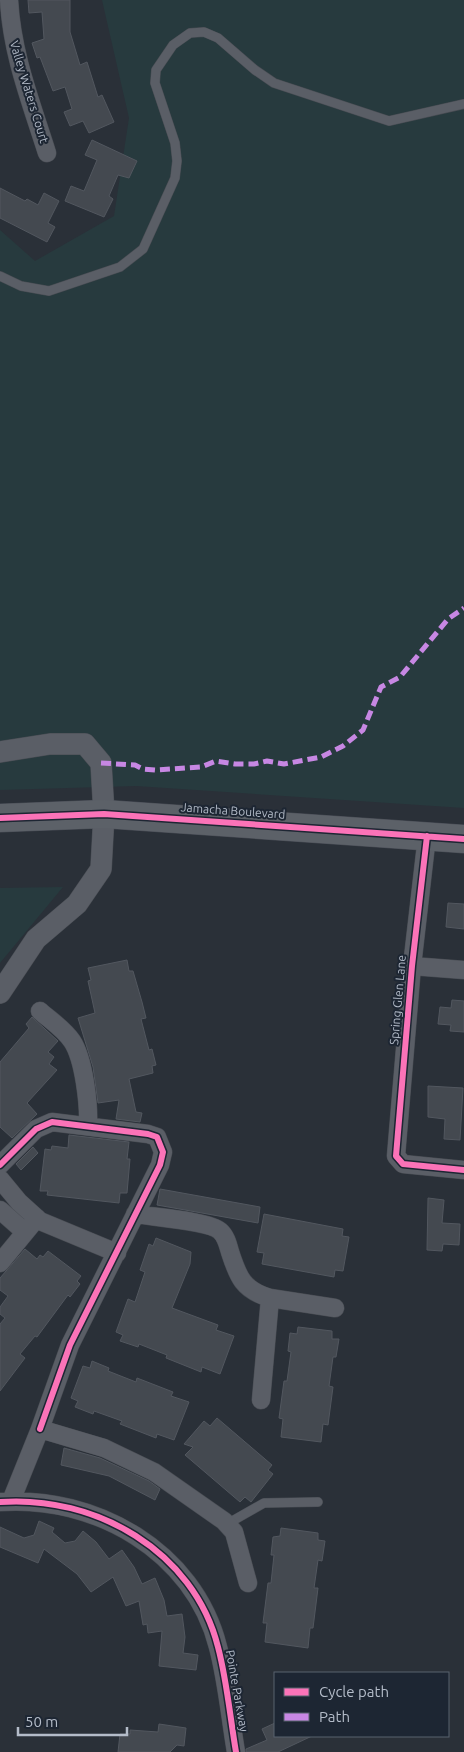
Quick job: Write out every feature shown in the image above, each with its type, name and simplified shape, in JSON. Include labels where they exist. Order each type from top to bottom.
[{"type":"main road","name":"Jamacha Boulevard","points":[[0,818],[104,814],[464,839]]},
{"type":"street","name":"Valley Waters Court","points":[[9,0],[11,33],[20,69],[47,153]]},
{"type":"street","points":[[0,752],[50,744],[85,744],[101,763],[104,814],[101,869],[77,904],[36,939],[0,993]]},
{"type":"street","name":"Spring Glen Lane","points":[[427,836],[412,966],[396,1156],[403,1164],[464,1170]]},
{"type":"street","points":[[412,966],[464,970]]},
{"type":"street","points":[[40,1011],[71,1040],[76,1050],[89,1112],[88,1126]]},
{"type":"street","points":[[5,1501],[40,1429],[70,1345],[117,1252],[135,1214],[160,1165],[163,1152],[157,1137],[148,1134],[52,1122],[42,1125],[0,1177],[36,1218],[117,1252]]},
{"type":"street","points":[[0,1210],[25,1232]]},
{"type":"street","points":[[135,1214],[208,1224],[220,1230],[225,1238],[234,1263],[248,1289],[270,1298],[335,1308]]},
{"type":"street","points":[[0,1263],[36,1218]]},
{"type":"street","points":[[261,1400],[270,1298]]},
{"type":"street","points":[[40,1429],[104,1448],[154,1472],[227,1524],[234,1532],[238,1541],[248,1583]]},
{"type":"street","name":"Pointe Parkway","points":[[5,1501],[49,1502],[87,1511],[113,1522],[138,1537],[168,1562],[193,1593],[215,1638],[236,1752]]},
{"type":"lane","points":[[0,276],[21,286],[49,291],[120,267],[142,249],[174,178],[178,161],[175,143],[155,84],[156,70],[173,45],[190,33],[204,32],[218,38],[255,70],[274,83],[389,121],[464,104]]},
{"type":"lane","points":[[227,1524],[264,1503],[318,1502]]},
{"type":"green space","points":[[102,0],[464,0],[464,808],[136,786],[0,790],[0,230],[35,261],[114,216],[129,118]]},
{"type":"green space","points":[[63,887],[0,963],[0,888]]},
{"type":"building","points":[[28,0],[70,0],[70,32],[80,65],[87,62],[98,97],[102,95],[114,122],[89,133],[83,121],[70,126],[64,112],[72,109],[65,87],[53,91],[40,57],[37,58],[32,43],[44,39],[42,12],[29,13]]},
{"type":"building","points":[[92,140],[137,161],[129,178],[118,175],[109,196],[113,199],[104,217],[65,201],[71,186],[84,191],[97,160],[85,155]]},
{"type":"building","points":[[0,188],[25,201],[27,199],[38,205],[44,193],[59,201],[48,223],[55,227],[47,242],[0,218]]},
{"type":"building","points":[[448,903],[464,904],[464,929],[446,927]]},
{"type":"building","points":[[127,960],[129,971],[133,971],[142,1002],[146,1018],[141,1019],[149,1050],[152,1049],[156,1065],[152,1066],[153,1073],[129,1079],[136,1112],[142,1113],[140,1122],[116,1119],[119,1100],[98,1103],[93,1067],[78,1018],[95,1013],[88,981],[91,980],[88,968]]},
{"type":"building","points":[[452,1000],[464,1001],[464,1032],[450,1031],[451,1025],[438,1024],[440,1007],[451,1008]]},
{"type":"building","points":[[32,1017],[58,1041],[48,1052],[54,1057],[49,1064],[57,1070],[27,1103],[37,1114],[12,1138],[0,1127],[0,1062],[29,1028],[26,1024]]},
{"type":"building","points":[[428,1086],[463,1088],[460,1140],[444,1139],[445,1119],[428,1117]]},
{"type":"building","points":[[69,1135],[129,1142],[127,1159],[130,1159],[127,1193],[120,1193],[119,1203],[47,1195],[48,1191],[40,1191],[45,1149],[51,1150],[52,1146],[68,1148]]},
{"type":"building","points":[[33,1147],[38,1153],[21,1170],[16,1164]]},
{"type":"building","points":[[160,1189],[260,1207],[258,1223],[157,1205]]},
{"type":"building","points":[[428,1198],[444,1200],[442,1223],[460,1224],[459,1245],[443,1244],[442,1251],[427,1250]]},
{"type":"building","points":[[264,1214],[343,1229],[342,1236],[349,1237],[343,1271],[335,1270],[334,1277],[262,1264],[264,1253],[257,1252]]},
{"type":"building","points":[[156,1238],[191,1252],[190,1264],[172,1308],[218,1325],[216,1330],[234,1336],[220,1374],[202,1367],[201,1372],[166,1358],[167,1355],[139,1344],[138,1347],[120,1341],[123,1335],[116,1332],[128,1299],[135,1302],[145,1272],[140,1270],[149,1244],[153,1246]]},
{"type":"building","points":[[25,1249],[37,1259],[40,1255],[43,1257],[48,1251],[81,1276],[77,1281],[80,1284],[70,1297],[68,1295],[37,1337],[35,1336],[20,1354],[25,1358],[0,1391],[0,1324],[5,1318],[0,1314],[0,1307],[8,1296],[0,1290],[0,1278]]},
{"type":"building","points":[[298,1327],[332,1331],[332,1339],[339,1339],[336,1357],[333,1357],[329,1386],[333,1387],[328,1425],[323,1424],[321,1442],[281,1437],[283,1419],[279,1418],[284,1381],[287,1381],[291,1352],[288,1351],[290,1333],[297,1334]]},
{"type":"building","points":[[92,1361],[109,1368],[108,1371],[136,1382],[137,1378],[173,1392],[171,1396],[189,1402],[174,1440],[157,1434],[156,1438],[120,1424],[122,1421],[94,1411],[93,1414],[75,1407],[78,1401],[71,1398],[83,1366],[90,1368]]},
{"type":"building","points":[[217,1418],[272,1465],[268,1470],[273,1474],[251,1502],[245,1497],[240,1502],[185,1455],[193,1447],[184,1444],[204,1421],[210,1426]]},
{"type":"building","points":[[64,1448],[100,1458],[149,1481],[160,1489],[155,1500],[109,1476],[61,1465]]},
{"type":"building","points":[[39,1521],[54,1528],[52,1532],[65,1543],[75,1541],[83,1531],[96,1542],[109,1559],[122,1550],[134,1567],[142,1584],[155,1578],[164,1600],[167,1616],[182,1614],[185,1637],[183,1653],[198,1655],[196,1670],[159,1666],[162,1631],[148,1633],[147,1624],[143,1625],[139,1601],[126,1606],[113,1577],[91,1592],[77,1574],[44,1549],[38,1563],[0,1547],[0,1527],[24,1538],[34,1535]]},
{"type":"building","points":[[281,1528],[318,1533],[318,1540],[325,1541],[322,1561],[318,1560],[314,1588],[318,1588],[313,1628],[310,1628],[308,1648],[265,1642],[267,1623],[263,1623],[268,1583],[271,1583],[274,1555],[271,1555],[273,1537],[280,1536]]},
{"type":"building","points":[[274,1723],[274,1737],[310,1737],[278,1752],[246,1752],[246,1749],[267,1740],[262,1729]]},
{"type":"building","points":[[159,1724],[186,1728],[184,1746],[177,1745],[170,1752],[118,1752],[120,1734],[130,1734],[130,1730],[158,1732]]},
{"type":"marked path","points":[[101,763],[135,765],[143,769],[155,770],[201,767],[216,761],[235,764],[254,764],[267,761],[284,764],[321,757],[343,746],[363,730],[381,687],[400,677],[448,619],[464,608]]},
{"type":"cycle path","points":[[0,818],[104,814],[464,839]]},
{"type":"cycle path","points":[[427,836],[412,966],[396,1156],[403,1164],[464,1170]]},
{"type":"cycle path","points":[[0,1165],[36,1129],[52,1122],[148,1134],[157,1137],[163,1152],[160,1165],[70,1345],[40,1429]]},
{"type":"cycle path","points":[[0,1502],[36,1502],[71,1508],[104,1519],[136,1536],[164,1557],[187,1583],[206,1613],[221,1660],[236,1752]]}]
